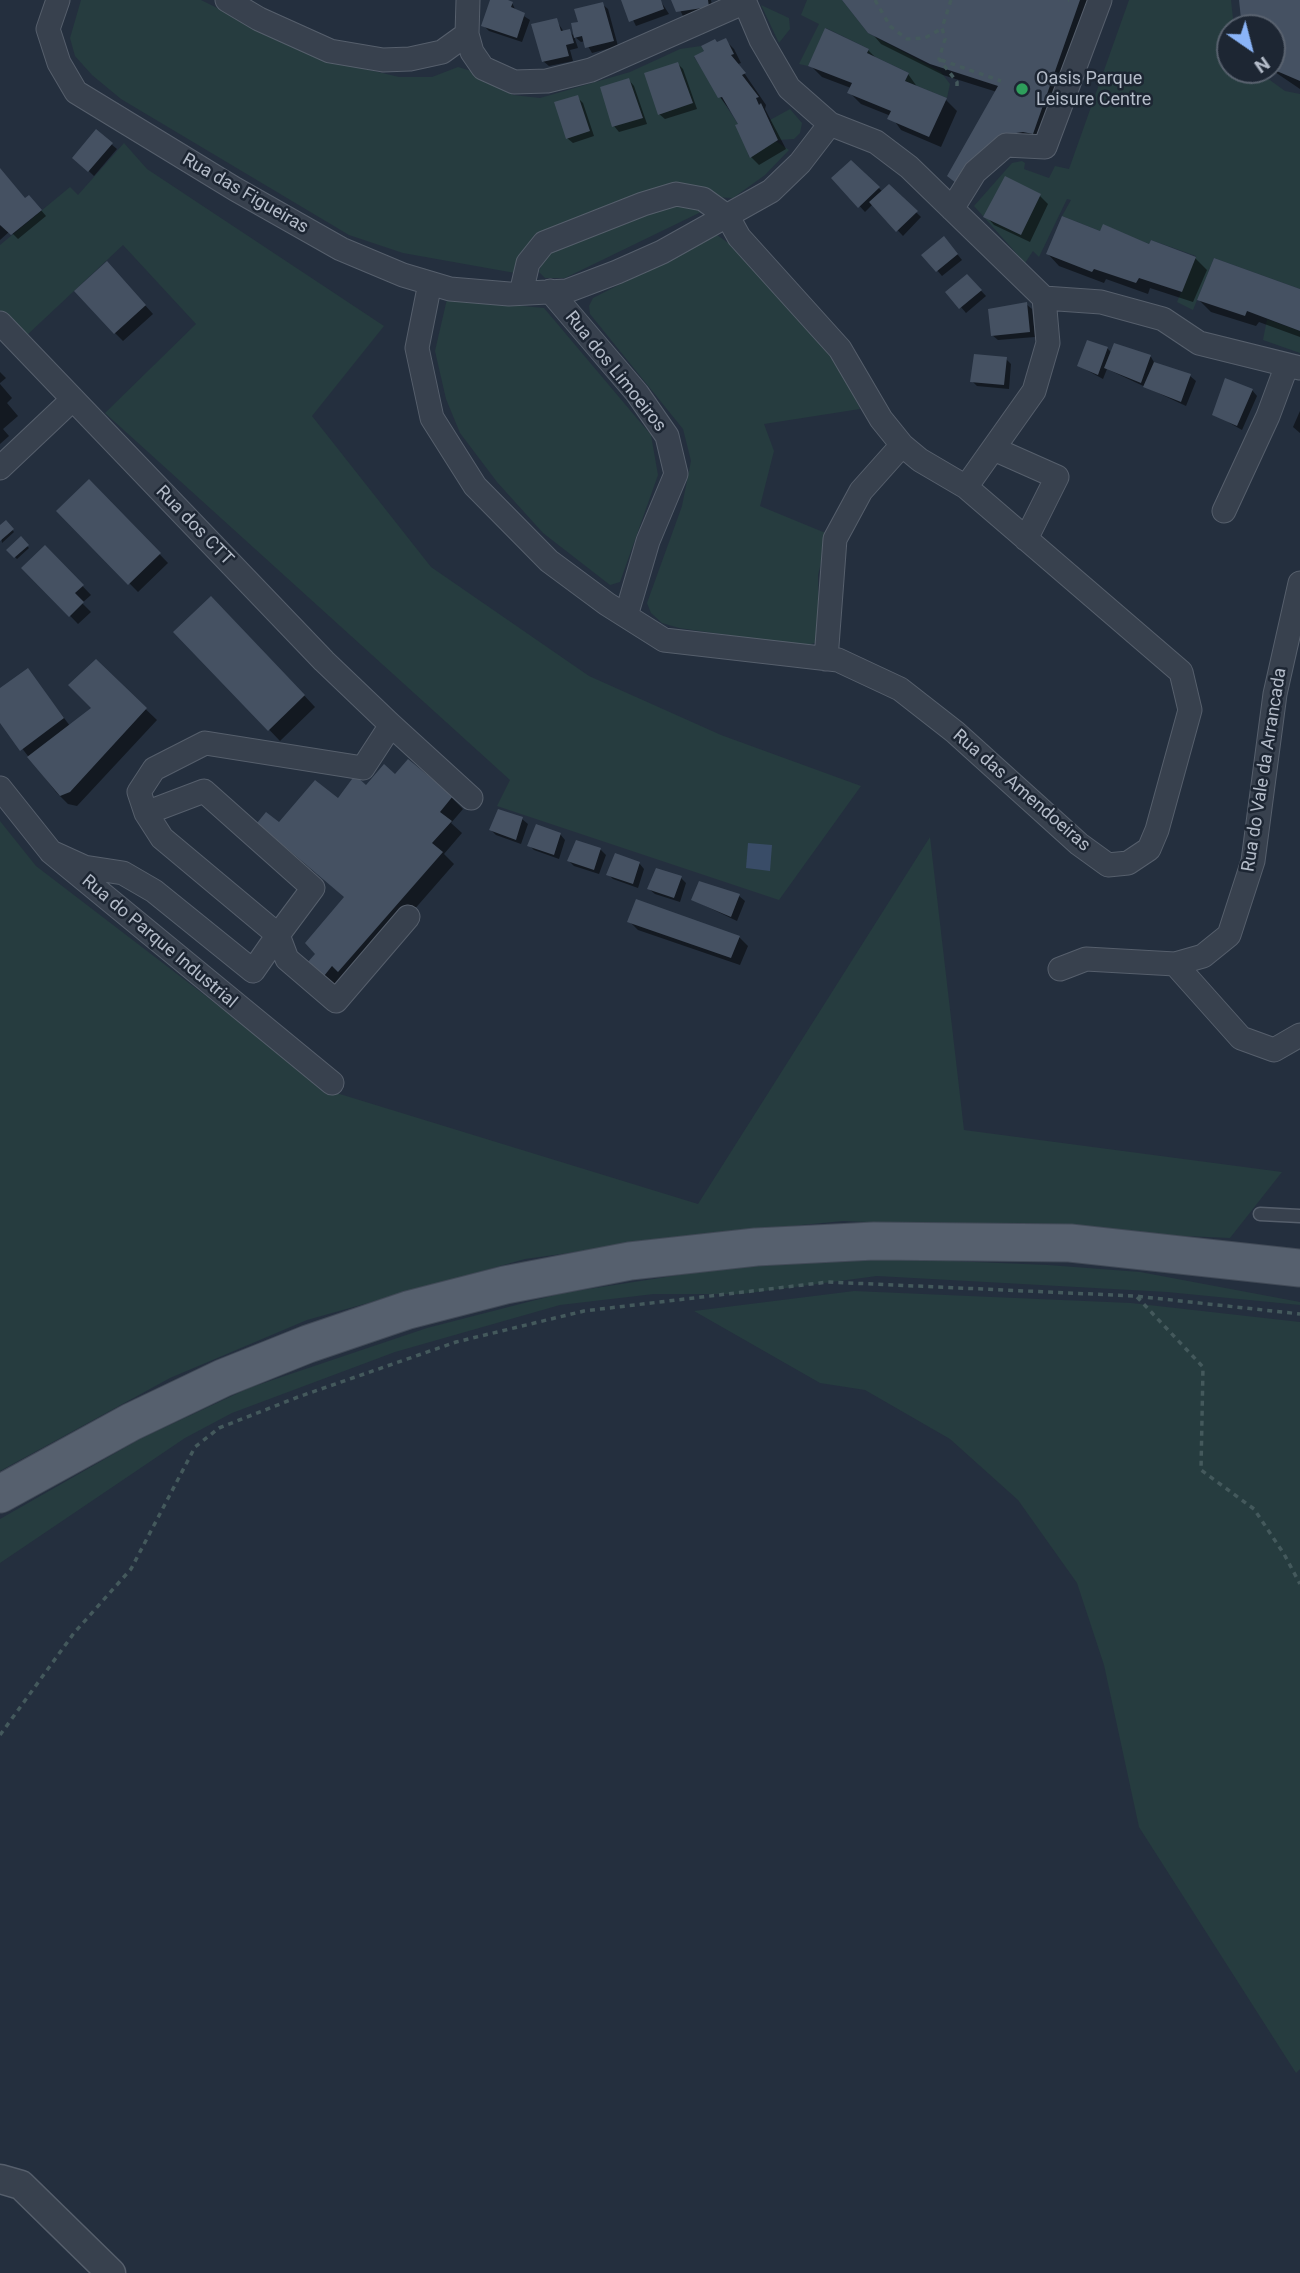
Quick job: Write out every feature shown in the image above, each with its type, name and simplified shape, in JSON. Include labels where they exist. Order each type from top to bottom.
[{"type":"main road","points":[[0,1494],[131,1422],[223,1378],[308,1344],[408,1310],[505,1285],[630,1261],[756,1247],[874,1241],[975,1242],[1300,1257]]},
{"type":"main road","points":[[1069,1247],[1300,1268]]},
{"type":"main road","points":[[1069,1247],[1300,1279]]},
{"type":"main road","points":[[1069,1247],[1300,1290]]},
{"type":"street","name":"Rua das Figueiras","points":[[39,0],[59,63],[76,92],[235,190],[341,249],[450,289],[521,293],[567,290],[617,272],[728,217],[771,191],[800,163],[830,124]]},
{"type":"street","points":[[48,29],[58,0]]},
{"type":"street","points":[[227,0],[259,19],[330,51],[383,60],[410,59],[442,52],[467,34]]},
{"type":"street","points":[[468,0],[467,34],[472,52],[483,68],[514,82],[547,81],[591,71],[744,1],[789,88],[830,124],[877,142],[909,167],[1044,298],[1101,302],[1150,315],[1163,319],[1199,343],[1294,367],[1224,511]]},
{"type":"street","points":[[952,209],[975,172],[1006,145],[1045,147],[1100,0]]},
{"type":"street","points":[[521,293],[528,263],[544,243],[643,204],[676,194],[703,198],[728,217]]},
{"type":"street","name":"Rua das Amendoeiras","points":[[430,283],[417,348],[432,418],[475,486],[550,561],[664,640],[838,660],[900,689],[955,732],[1079,844],[1108,865],[1128,863],[1149,849],[1157,830],[1187,724],[1190,710],[1181,672],[965,487],[920,460],[902,445],[881,419],[840,349],[747,246],[728,217]]},
{"type":"street","name":"Rua dos Limoeiros","points":[[550,291],[637,393],[667,436],[676,474],[648,541],[626,616]]},
{"type":"street","points":[[965,487],[1034,391],[1048,342],[1044,298]]},
{"type":"street","name":"Rua dos CTT","points":[[0,323],[324,661],[471,798]]},
{"type":"street","points":[[0,468],[73,399]]},
{"type":"street","points":[[826,659],[835,539],[861,491],[902,445]]},
{"type":"street","points":[[994,449],[1058,477],[1026,539]]},
{"type":"street","name":"Rua do Vale da Arrancada","points":[[1060,970],[1086,960],[1175,964],[1203,956],[1228,935],[1253,861],[1275,694],[1300,583]]},
{"type":"street","points":[[391,725],[363,768],[205,743],[154,769],[139,792],[146,813],[162,838],[278,935],[287,959],[336,1001],[408,917]]},
{"type":"street","name":"Rua do Parque Industrial","points":[[0,788],[51,852],[332,1083]]},
{"type":"street","points":[[51,852],[84,867],[123,873],[154,891],[253,971],[313,888],[204,791],[146,813]]},
{"type":"street","points":[[1175,964],[1241,1038],[1274,1050],[1300,1035]]},
{"type":"street","points":[[0,2179],[20,2185],[111,2273]]},
{"type":"lane","points":[[1260,1214],[1300,1216]]},
{"type":"path","points":[[875,0],[890,26],[907,39],[925,38],[942,29]]},
{"type":"path","points":[[939,59],[945,38],[942,29],[951,0]]},
{"type":"path","points":[[939,59],[1001,81]]},
{"type":"path","points":[[939,59],[957,82],[957,89]]},
{"type":"path","points":[[0,1735],[74,1633],[131,1569],[195,1447],[219,1428],[298,1397],[456,1342],[584,1311],[828,1283],[1135,1296],[1300,1314]]},
{"type":"path","points":[[1135,1296],[1203,1367],[1201,1470],[1254,1508],[1284,1553],[1300,1584]]},
{"type":"green space","points":[[81,0],[201,0],[319,58],[399,77],[432,77],[458,67],[478,73],[513,95],[540,98],[630,72],[680,49],[701,46],[704,51],[694,57],[738,124],[749,157],[776,141],[789,150],[765,175],[733,198],[647,194],[515,273],[403,253],[349,235],[121,99],[92,75],[75,56],[70,38]]},
{"type":"green space","points":[[807,0],[842,0],[868,33],[941,72],[950,84],[947,98],[905,81],[909,73],[867,53],[869,49],[826,28],[808,66],[799,64],[819,24],[801,15]]},
{"type":"green space","points":[[1129,0],[1231,0],[1232,14],[1216,14],[1216,84],[1275,84],[1285,91],[1300,94],[1300,289],[1214,258],[1193,310],[1177,302],[1196,256],[1151,240],[1149,244],[1104,225],[1100,231],[1062,216],[1071,200],[1067,199],[1039,257],[1033,251],[1025,263],[974,206],[1012,163],[1022,161],[1025,163],[1024,169],[1049,178],[1055,166],[1069,169]]},
{"type":"green space","points":[[761,5],[789,18],[790,29],[779,43]]},
{"type":"green space","points":[[790,109],[802,123],[800,133],[794,139],[778,140],[770,120]]},
{"type":"green space","points":[[124,143],[147,169],[384,326],[312,416],[431,567],[589,676],[721,735],[861,786],[779,900],[497,806],[510,780],[105,413],[196,324],[123,245],[26,336],[0,310],[0,245],[70,187],[78,195]]},
{"type":"green space","points":[[675,202],[701,208],[701,212],[565,278],[545,278],[539,272],[543,260],[553,249]]},
{"type":"green space","points":[[717,235],[734,247],[787,301],[842,372],[860,409],[764,424],[774,451],[760,506],[828,534],[818,575],[819,627],[815,643],[803,646],[679,628],[662,623],[651,613],[647,603],[682,506],[691,461],[683,429],[590,314],[589,306],[593,298]]},
{"type":"green space","points":[[447,299],[544,308],[651,435],[658,475],[620,582],[610,585],[543,533],[497,482],[460,433],[446,399],[435,351]]},
{"type":"green space","points":[[1267,319],[1300,331],[1300,353],[1263,340]]},
{"type":"green space","points":[[0,821],[36,866],[330,1091],[698,1204],[930,837],[964,1130],[1282,1172],[1230,1238],[843,1221],[699,1235],[525,1259],[307,1320],[170,1378],[0,1471]]},
{"type":"green space","points":[[878,1258],[1140,1272],[1300,1302],[1300,1305],[1167,1292],[877,1276],[741,1294],[654,1294],[560,1305],[395,1352],[232,1413],[185,1438],[0,1563],[0,1519],[140,1439],[249,1388],[427,1328],[563,1293],[724,1268]]},
{"type":"green space","points":[[854,1291],[1131,1303],[1300,1322],[1300,2069],[1296,2073],[1139,1827],[1104,1665],[1077,1583],[1018,1500],[950,1439],[865,1390],[820,1383],[694,1311]]},
{"type":"water","points":[[748,843],[772,845],[770,871],[746,868]]},
{"type":"building","points":[[490,0],[508,0],[513,2],[511,7],[525,13],[517,38],[481,26]]},
{"type":"building","points":[[621,0],[661,0],[664,9],[629,22]]},
{"type":"building","points":[[671,0],[708,0],[709,7],[676,12]]},
{"type":"building","name":"Oasis Parque Leisure Centre","points":[[842,0],[1080,0],[1033,134],[1023,132],[1002,135],[956,183],[947,176],[998,86],[930,64],[868,33]]},
{"type":"building","points":[[1239,0],[1300,0],[1300,81],[1286,75],[1286,14],[1240,14]]},
{"type":"building","points":[[603,2],[614,41],[585,48],[582,36],[574,38],[571,23],[578,22],[574,9]]},
{"type":"building","points":[[557,18],[561,31],[570,29],[574,43],[566,45],[569,56],[542,62],[531,24]]},
{"type":"building","points":[[825,28],[869,49],[867,53],[909,73],[905,81],[947,98],[929,137],[887,119],[891,111],[847,93],[852,83],[808,66]]},
{"type":"building","points":[[726,38],[734,54],[731,55],[746,73],[742,75],[759,97],[756,98],[759,105],[761,103],[778,140],[750,158],[735,125],[738,124],[722,97],[718,98],[694,56],[704,51],[701,46],[715,39],[717,42]]},
{"type":"building","points":[[678,62],[693,103],[658,115],[644,73]]},
{"type":"building","points":[[629,78],[643,118],[612,127],[600,87]]},
{"type":"building","points":[[578,95],[590,131],[566,139],[554,102]]},
{"type":"building","points":[[96,129],[113,143],[88,172],[72,158]]},
{"type":"building","points":[[851,160],[880,187],[858,208],[831,178]]},
{"type":"building","points":[[0,168],[25,198],[29,195],[42,210],[11,235],[0,225]]},
{"type":"building","points":[[1005,176],[1041,194],[1021,235],[983,217]]},
{"type":"building","points":[[889,184],[918,211],[896,232],[869,202]]},
{"type":"building","points":[[1062,216],[1100,231],[1103,224],[1149,244],[1151,240],[1196,257],[1182,292],[1139,278],[1136,283],[1094,269],[1092,272],[1046,254]]},
{"type":"building","points":[[944,236],[958,254],[936,272],[921,255]]},
{"type":"building","points":[[1214,258],[1300,289],[1300,331],[1247,311],[1245,316],[1197,300]]},
{"type":"building","points":[[107,261],[146,305],[114,334],[74,291]]},
{"type":"building","points":[[967,274],[982,290],[959,309],[945,292]]},
{"type":"building","points":[[1027,302],[1030,332],[991,336],[988,309]]},
{"type":"building","points":[[1087,340],[1108,347],[1098,375],[1077,366]]},
{"type":"building","points":[[1114,343],[1151,355],[1141,383],[1104,368]]},
{"type":"building","points":[[974,354],[1007,357],[1004,385],[970,382]]},
{"type":"building","points":[[1154,362],[1191,374],[1181,402],[1143,387]]},
{"type":"building","points":[[1225,378],[1253,389],[1237,426],[1212,415]]},
{"type":"building","points":[[89,479],[161,553],[128,585],[56,511]]},
{"type":"building","points":[[6,520],[14,529],[0,541],[0,525]]},
{"type":"building","points":[[21,536],[29,545],[14,558],[6,550]]},
{"type":"building","points":[[45,545],[84,585],[75,593],[84,602],[69,617],[21,568]]},
{"type":"building","points":[[211,596],[305,695],[268,731],[173,632]]},
{"type":"building","points":[[96,659],[147,708],[70,792],[60,796],[27,757],[91,708],[68,685]]},
{"type":"building","points":[[28,668],[64,718],[20,751],[0,723],[0,688]]},
{"type":"building","points":[[408,759],[453,796],[440,812],[452,821],[432,843],[443,852],[338,972],[332,966],[324,976],[307,963],[315,954],[305,943],[344,897],[257,823],[266,812],[279,822],[315,780],[338,798],[355,775],[366,785],[384,764],[395,774]]},
{"type":"building","points":[[498,809],[523,817],[516,840],[489,830]]},
{"type":"building","points":[[536,824],[561,833],[554,855],[527,846]]},
{"type":"building","points":[[576,840],[601,848],[594,870],[567,861]]},
{"type":"building","points":[[615,853],[640,862],[633,884],[606,875]]},
{"type":"building","points":[[656,868],[682,876],[674,898],[647,889]]},
{"type":"building","points":[[699,881],[740,894],[731,917],[691,900]]},
{"type":"building","points":[[636,899],[740,936],[731,958],[627,922]]},
{"type":"place","name":"Oasis Parque Leisure Centre","points":[[1022,89]]}]
